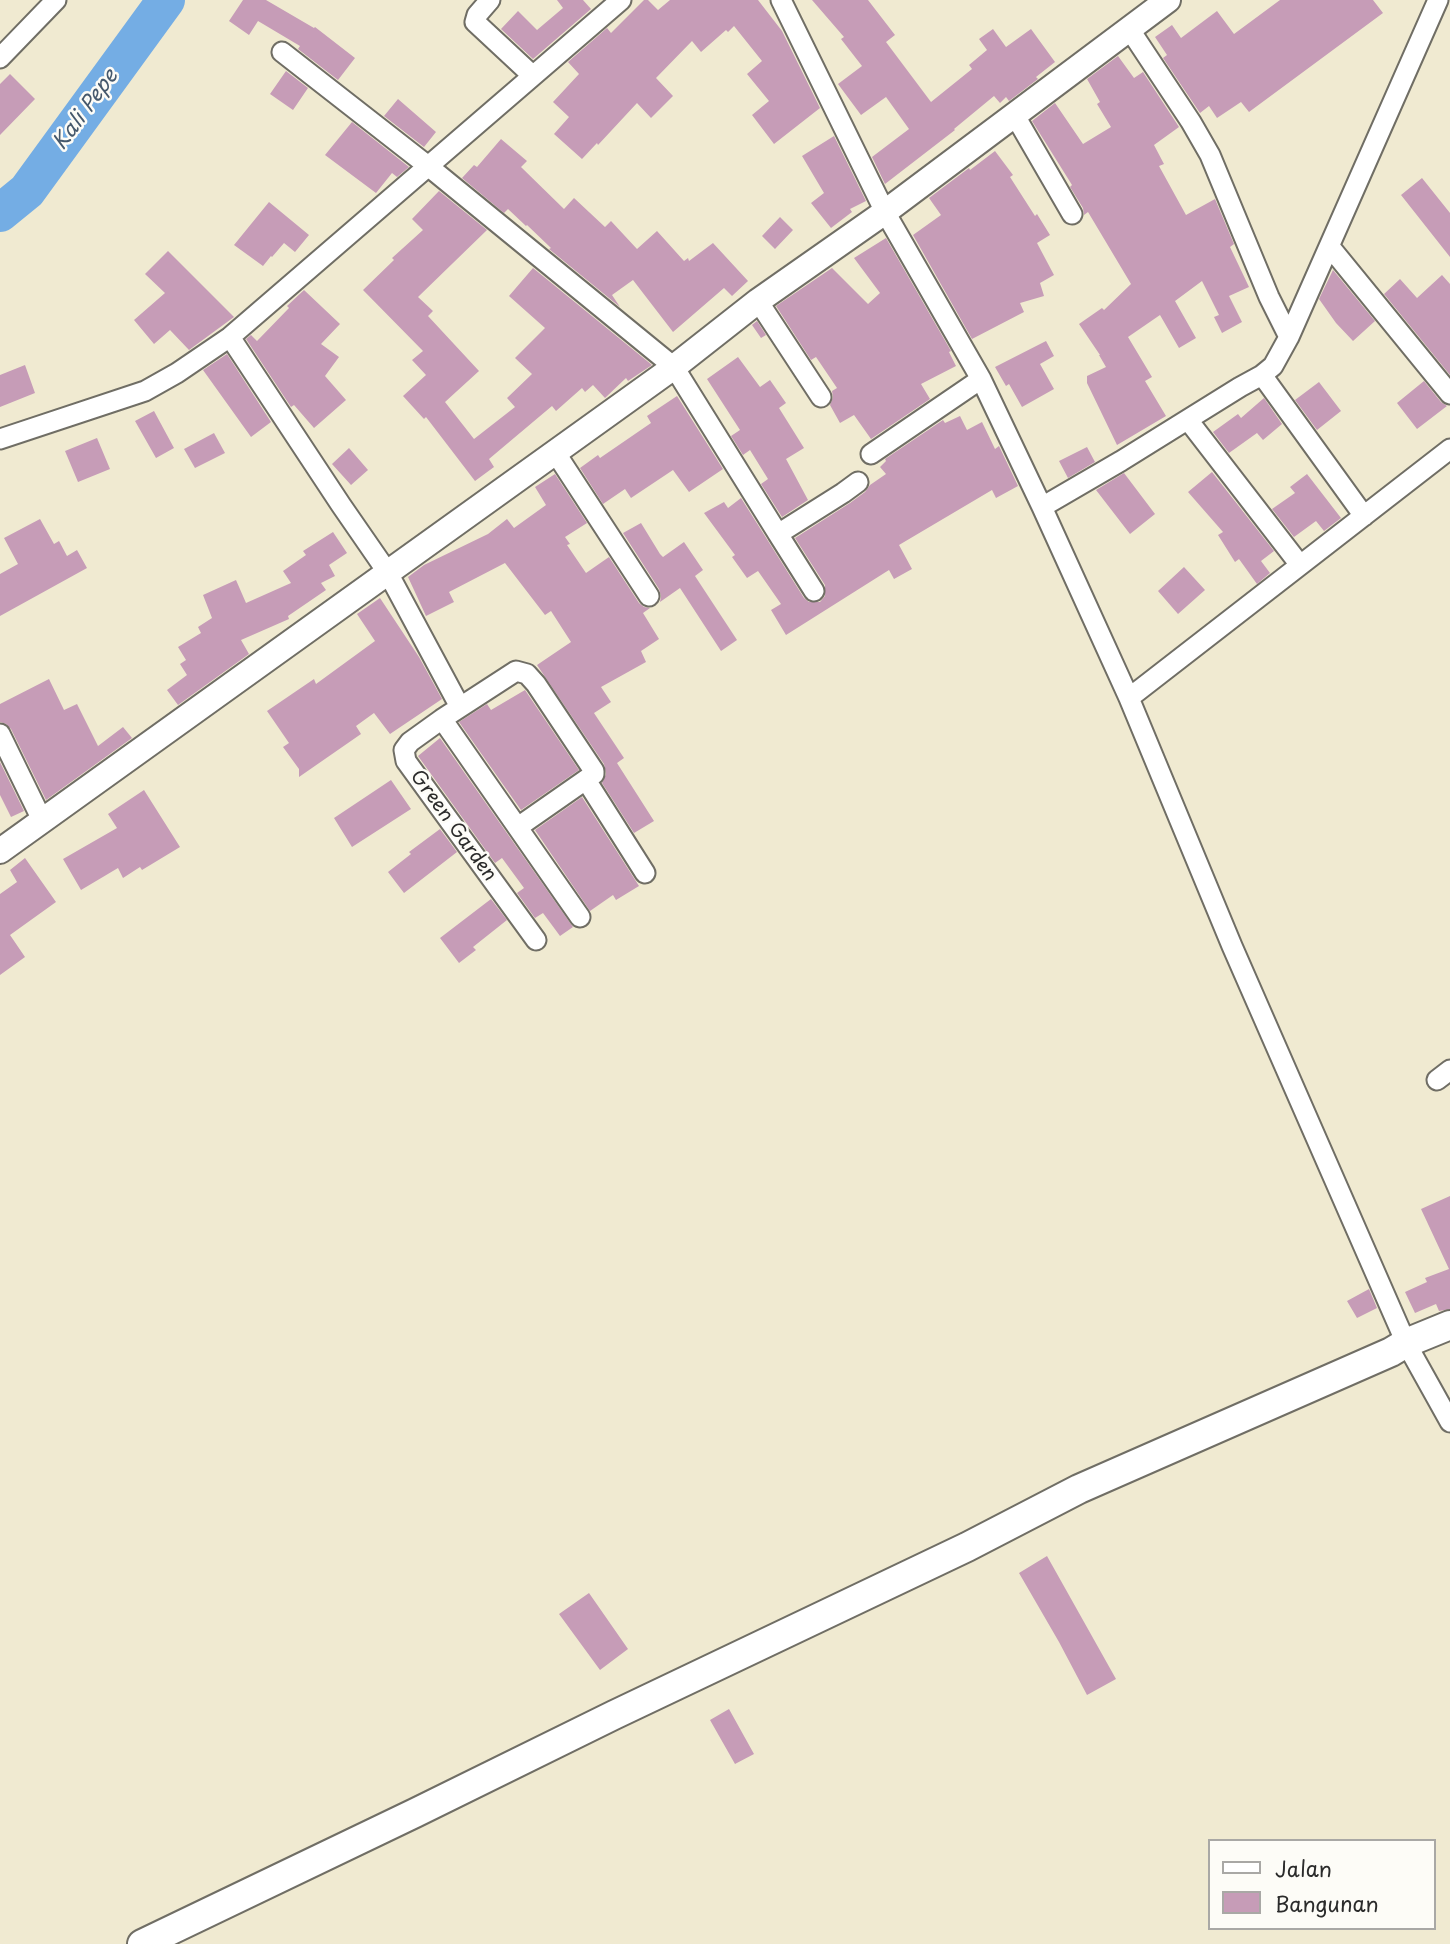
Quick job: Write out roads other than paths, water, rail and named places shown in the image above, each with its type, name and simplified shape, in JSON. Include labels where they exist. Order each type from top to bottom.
[{"type":"main road","points":[[142,1944],[944,1558],[1079,1489],[1450,1325]]},
{"type":"street","points":[[0,58],[56,0]]},
{"type":"street","points":[[491,0],[477,15],[475,22],[533,76]]},
{"type":"street","points":[[0,439],[145,391],[230,337],[621,0]]},
{"type":"street","points":[[781,0],[885,212],[981,379],[1042,507],[1129,698],[1232,946],[1406,1343],[1450,1422]]},
{"type":"street","points":[[0,851],[674,367],[758,301],[885,212],[1168,0]]},
{"type":"street","points":[[1042,507],[1273,366],[1330,247],[1438,0]]},
{"type":"street","points":[[1130,30],[1210,155],[1269,297],[1289,337]]},
{"type":"street","points":[[282,52],[428,166],[674,367],[814,591]]},
{"type":"street","points":[[1014,114],[1072,214]]},
{"type":"street","points":[[1330,247],[1450,394]]},
{"type":"street","points":[[758,301],[821,397]]},
{"type":"street","points":[[230,337],[388,573],[460,707]]},
{"type":"street","points":[[1262,375],[1364,516]]},
{"type":"street","points":[[870,454],[981,379]]},
{"type":"street","points":[[1188,419],[1300,565]]},
{"type":"street","points":[[1129,698],[1450,449]]},
{"type":"street","points":[[555,452],[649,596]]},
{"type":"street","points":[[778,534],[858,482]]},
{"type":"street","name":"Green Garden","points":[[536,940],[406,761],[404,750],[410,742],[442,719],[516,671],[527,674],[536,684],[594,771],[586,780],[645,873]]},
{"type":"street","points":[[442,719],[580,917]]},
{"type":"street","points":[[0,734],[42,820]]},
{"type":"street","points":[[517,827],[586,780]]},
{"type":"waterway","name":"Kali Pepe","points":[[0,213],[27,191],[166,0]]}]
